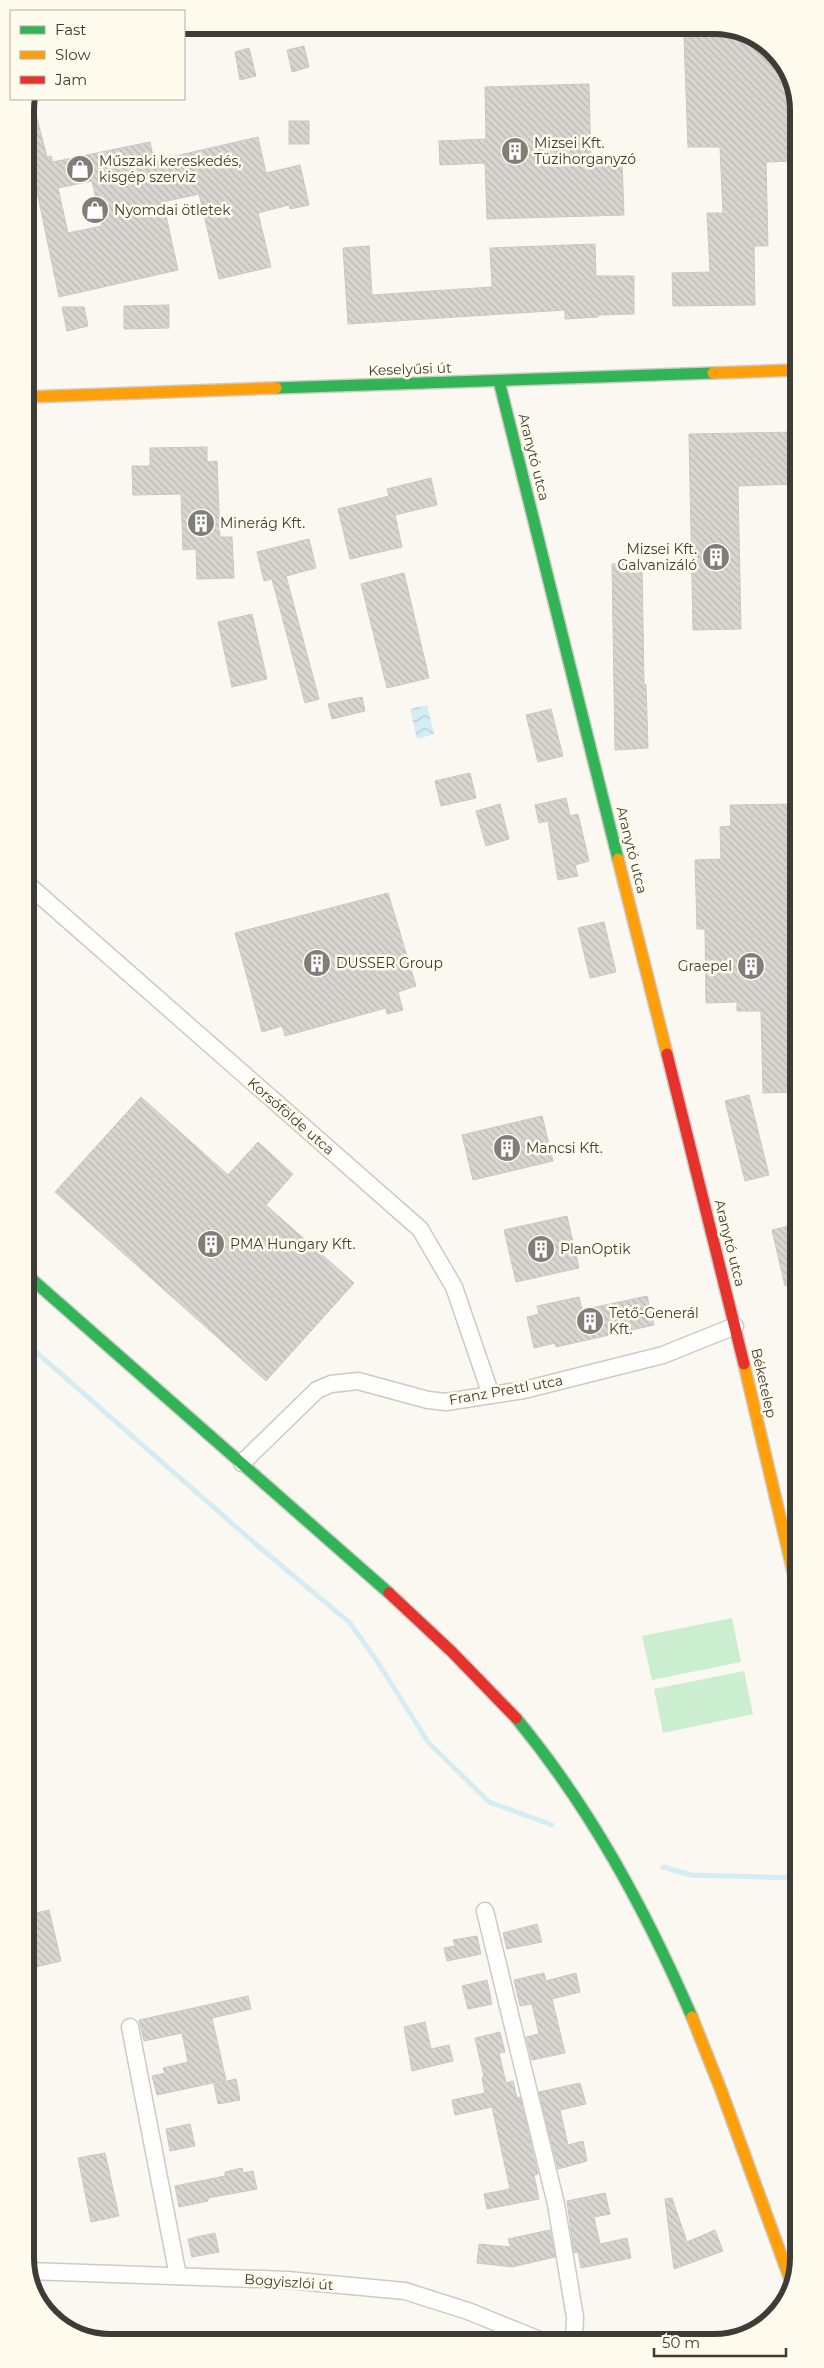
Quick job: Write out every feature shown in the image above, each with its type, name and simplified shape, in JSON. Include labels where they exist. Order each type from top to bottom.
[{"type":"street","name":"Keselyűsi út","points":[[34,397],[790,370]]},
{"type":"street","name":"Aranytó utca","points":[[499,381],[734,1326]]},
{"type":"street","name":"Korsófölde utca","points":[[34,890],[420,1230],[454,1286],[491,1395]]},
{"type":"street","points":[[34,1281],[436,1634],[509,1712],[568,1784],[613,1854],[667,1958],[700,2033],[788,2275]]},
{"type":"street","name":"Franz Prettl utca","points":[[242,1463],[316,1390],[331,1384],[358,1381],[428,1400],[446,1402],[524,1390],[663,1355],[734,1326]]},
{"type":"street","name":"Béketelep","points":[[734,1326],[790,1560]]},
{"type":"street","points":[[485,1911],[556,2204],[576,2317],[575,2334]]},
{"type":"street","points":[[130,2027],[178,2276]]},
{"type":"street","name":"Bogyiszlói út","points":[[35,2271],[287,2280],[405,2291],[468,2311],[525,2334]]},
{"type":"green space","points":[[732,1618],[741,1662],[652,1680],[642,1636]]},
{"type":"green space","points":[[744,1671],[753,1714],[663,1733],[654,1689]]},
{"type":"water","points":[[427,705],[434,734],[417,739],[410,709]]},
{"type":"building","points":[[731,35],[748,42],[761,49],[778,67],[788,90],[790,100],[790,161],[766,162],[768,246],[754,246],[755,305],[673,306],[672,273],[710,272],[707,213],[723,213],[720,147],[688,147],[684,37]]},
{"type":"building","points":[[304,46],[309,67],[292,72],[287,50]]},
{"type":"building","points":[[249,48],[256,76],[240,80],[235,52]]},
{"type":"building","name":"Mizsei Kft. Tüzihorganyzó","points":[[589,84],[591,163],[622,162],[624,215],[487,219],[485,163],[440,165],[439,141],[486,139],[485,87]]},
{"type":"building","points":[[34,107],[47,157],[51,156],[53,162],[150,142],[154,161],[258,137],[266,173],[300,165],[309,205],[290,209],[289,205],[258,213],[271,267],[219,279],[199,194],[163,202],[178,270],[59,297],[34,177]],"holes":[[[92,181],[102,226],[68,233],[58,188]]]},
{"type":"building","points":[[289,121],[309,121],[309,144],[289,144]]},
{"type":"building","points":[[595,244],[596,276],[634,276],[634,314],[598,315],[598,317],[565,319],[565,310],[348,324],[343,248],[369,246],[372,295],[492,287],[490,248]]},
{"type":"building","points":[[169,305],[169,328],[124,329],[124,306]]},
{"type":"building","points":[[62,307],[84,307],[88,326],[67,331]]},
{"type":"building","name":"Mizsei Kft. Galvanizáló","points":[[790,432],[790,484],[738,486],[741,629],[693,630],[689,434]]},
{"type":"building","points":[[207,447],[207,462],[217,461],[220,537],[232,537],[234,578],[197,579],[196,549],[183,550],[181,494],[133,495],[132,466],[150,466],[150,448]]},
{"type":"building","points":[[431,478],[437,505],[395,515],[402,547],[350,559],[338,509],[389,496],[387,489]]},
{"type":"building","points":[[309,539],[316,568],[286,576],[319,699],[305,703],[272,579],[264,581],[257,552]]},
{"type":"building","points":[[642,563],[644,685],[646,684],[648,748],[615,750],[612,564]]},
{"type":"building","points":[[404,573],[429,678],[387,688],[361,584]]},
{"type":"building","points":[[252,614],[267,679],[232,687],[218,622]]},
{"type":"building","points":[[362,697],[365,711],[332,719],[328,704]]},
{"type":"building","points":[[551,709],[563,756],[538,762],[526,715]]},
{"type":"building","points":[[470,773],[476,798],[441,806],[435,781]]},
{"type":"building","points":[[566,798],[570,816],[578,814],[589,861],[575,865],[578,876],[558,880],[548,821],[539,823],[535,805]]},
{"type":"building","points":[[500,804],[509,839],[486,846],[476,811]]},
{"type":"building","name":"Graepel","points":[[790,804],[790,1092],[763,1093],[761,1011],[737,1011],[737,1002],[706,1003],[705,929],[697,929],[695,860],[721,859],[720,827],[731,826],[730,805]]},
{"type":"building","name":"DUSSER Group","points":[[388,893],[416,986],[398,992],[403,1010],[387,1014],[386,1008],[285,1036],[282,1026],[262,1032],[235,933]]},
{"type":"building","points":[[604,922],[616,972],[590,978],[578,928]]},
{"type":"building","points":[[749,1095],[769,1175],[745,1181],[725,1101]]},
{"type":"building","name":"PMA Hungary Kft.","points":[[141,1097],[228,1175],[258,1142],[293,1174],[266,1205],[354,1283],[266,1381],[55,1192]]},
{"type":"building","name":"Mancsi Kft.","points":[[542,1116],[553,1161],[473,1180],[462,1135]]},
{"type":"building","name":"PlanOptik","points":[[567,1216],[579,1268],[516,1282],[504,1230]]},
{"type":"building","points":[[790,1226],[790,1285],[785,1286],[772,1230]]},
{"type":"building","name":"Tető-Generál Kft.","points":[[647,1296],[654,1325],[556,1347],[555,1343],[534,1348],[527,1317],[539,1314],[537,1306],[579,1297],[582,1310]]},
{"type":"building","points":[[49,1910],[61,1961],[34,1967],[34,1913]]},
{"type":"building","points":[[537,1924],[542,1942],[507,1949],[503,1933]]},
{"type":"building","points":[[477,1936],[481,1954],[447,1961],[444,1948],[455,1946],[453,1940]]},
{"type":"building","points":[[544,1973],[546,1981],[576,1973],[580,1992],[552,1999],[565,2053],[532,2060],[526,2037],[539,2034],[532,2004],[520,2006],[514,1980]]},
{"type":"building","points":[[487,1980],[492,2004],[468,2009],[462,1986]]},
{"type":"building","points":[[248,1996],[251,2009],[212,2018],[226,2080],[157,2095],[152,2076],[165,2073],[163,2068],[188,2062],[182,2033],[144,2041],[139,2020]]},
{"type":"building","points":[[425,2022],[431,2049],[449,2045],[453,2061],[412,2071],[404,2027]]},
{"type":"building","points":[[500,2032],[505,2052],[499,2053],[506,2083],[513,2081],[517,2098],[520,2097],[538,2174],[534,2175],[539,2199],[487,2209],[484,2194],[510,2189],[492,2107],[455,2115],[452,2100],[485,2093],[482,2078],[484,2077],[475,2038]]},
{"type":"building","points":[[236,2079],[240,2100],[218,2104],[214,2084]]},
{"type":"building","points":[[580,2083],[586,2104],[560,2110],[568,2145],[583,2141],[587,2161],[558,2169],[539,2092]]},
{"type":"building","points":[[190,2124],[195,2146],[170,2151],[166,2129]]},
{"type":"building","points":[[105,2153],[119,2216],[91,2222],[78,2158]]},
{"type":"building","points":[[242,2168],[243,2173],[253,2171],[257,2189],[208,2198],[208,2201],[179,2207],[175,2186],[225,2176],[225,2172]]},
{"type":"building","points":[[605,2193],[610,2214],[594,2217],[600,2244],[627,2238],[631,2258],[581,2268],[578,2252],[574,2253],[567,2201]]},
{"type":"building","points":[[672,2198],[687,2242],[715,2230],[723,2251],[674,2269],[665,2199]]},
{"type":"building","points":[[550,2230],[555,2257],[512,2267],[477,2263],[479,2244],[511,2247],[508,2239]]},
{"type":"building","points":[[215,2233],[219,2252],[192,2257],[188,2239]]},
{"type":"waterway","points":[[34,1350],[258,1546],[350,1623],[377,1661],[428,1742],[489,1802],[552,1825]]},
{"type":"waterway","points":[[663,1867],[691,1875],[790,1878]]},
{"type":"traffic: fast","points":[[276,388],[713,373]]},
{"type":"traffic: fast","points":[[499,381],[618,859]]},
{"type":"traffic: fast","points":[[34,1281],[389,1593]]},
{"type":"traffic: fast","points":[[516,1718],[569,1788],[614,1861],[655,1938],[692,2017]]},
{"type":"traffic: slow","points":[[713,373],[790,370]]},
{"type":"traffic: slow","points":[[34,397],[276,388]]},
{"type":"traffic: slow","points":[[618,859],[667,1054]]},
{"type":"traffic: slow","points":[[744,1364],[790,1559]]},
{"type":"traffic: slow","points":[[692,2017],[721,2090],[788,2275]]},
{"type":"traffic: jam","points":[[667,1054],[744,1364]]},
{"type":"traffic: jam","points":[[389,1593],[452,1652],[516,1718]]},
{"type":"place","name":"Mizsei Kft. Tüzihorganyzó","points":[[515,151]]},
{"type":"place","name":"Műszaki kereskedés, kisgép szerviz","points":[[80,169]]},
{"type":"place","name":"Nyomdai ötletek","points":[[95,210]]},
{"type":"place","name":"Minerág Kft.","points":[[201,523]]},
{"type":"place","name":"Mizsei Kft. Galvanizáló","points":[[716,557]]},
{"type":"place","name":"DUSSER Group","points":[[317,963]]},
{"type":"place","name":"Graepel","points":[[751,966]]},
{"type":"place","name":"Mancsi Kft.","points":[[507,1148]]},
{"type":"place","name":"PMA Hungary Kft.","points":[[211,1244]]},
{"type":"place","name":"PlanOptik","points":[[541,1249]]},
{"type":"place","name":"Tető-Generál Kft.","points":[[590,1321]]}]
